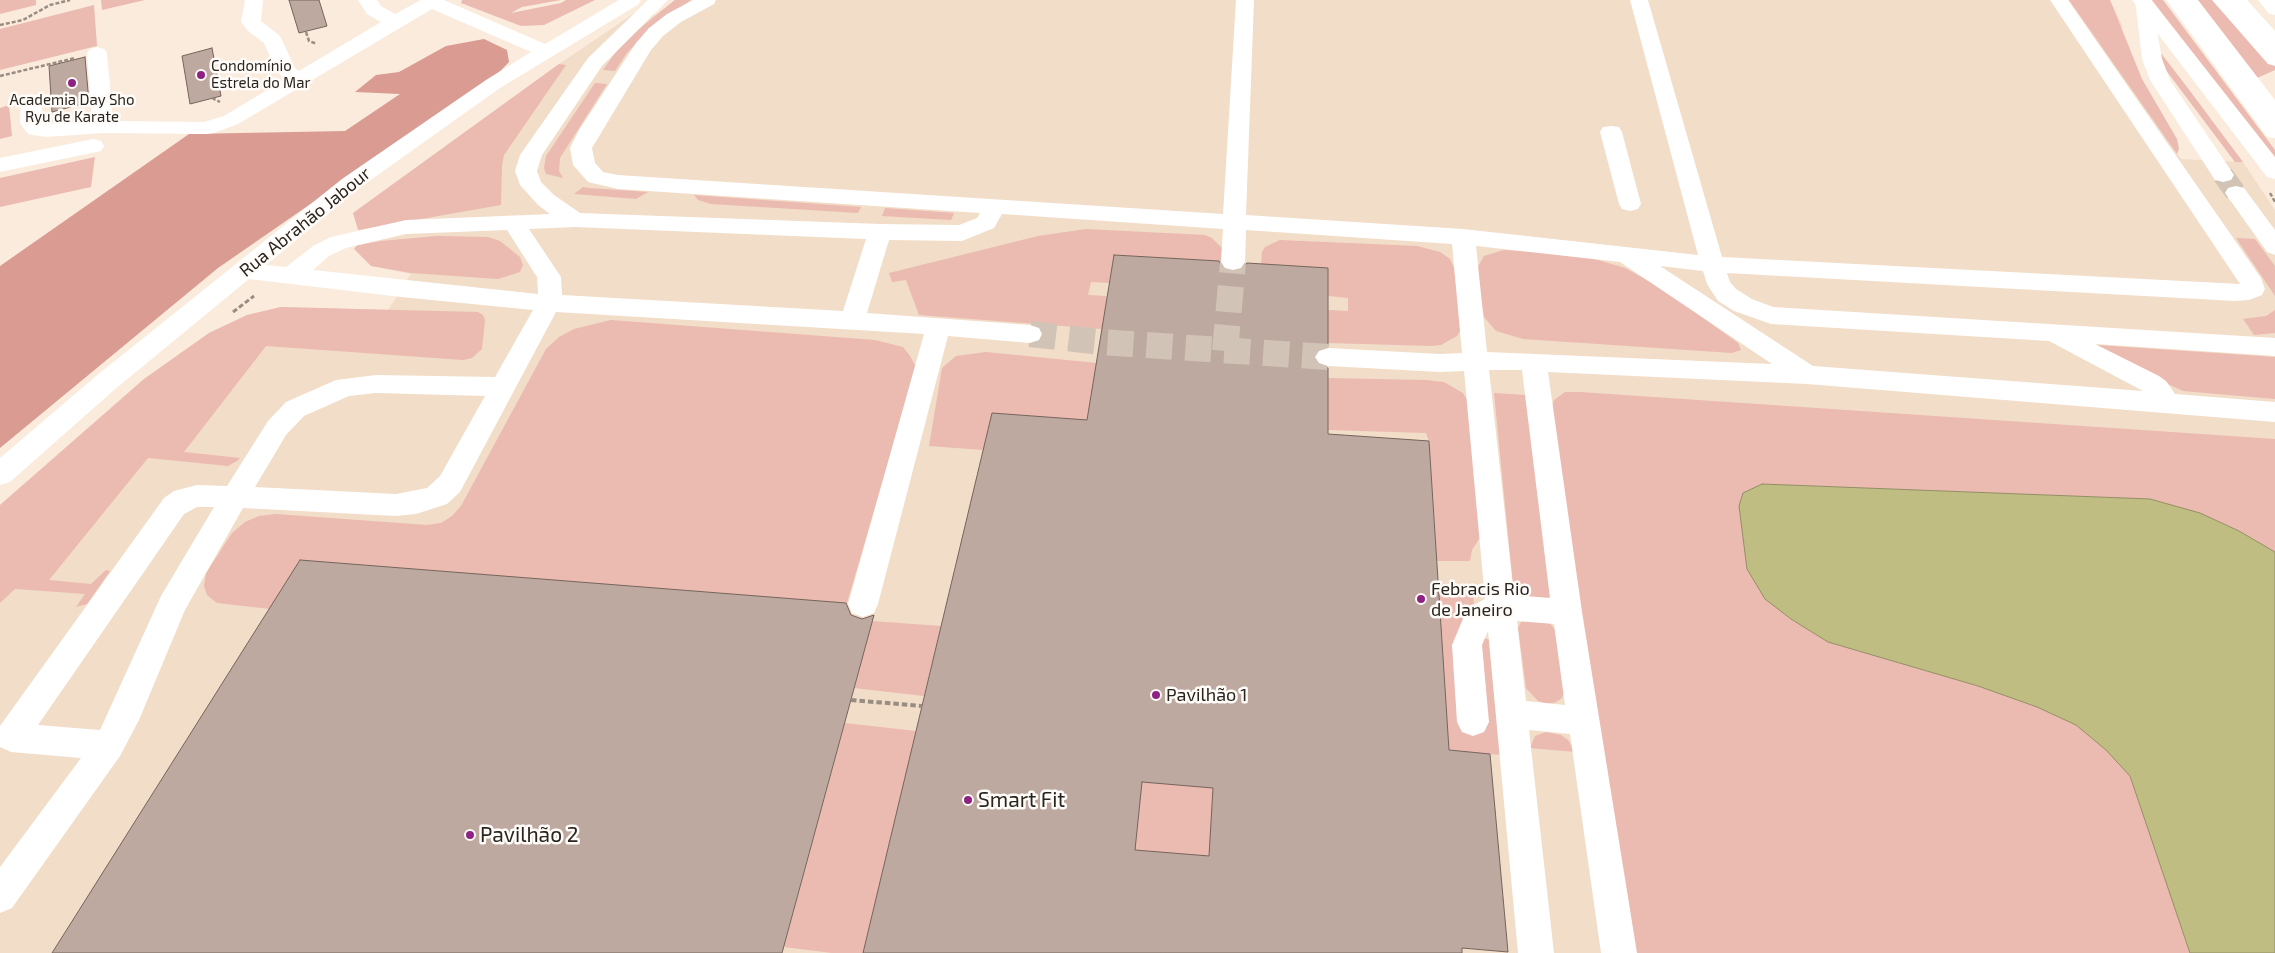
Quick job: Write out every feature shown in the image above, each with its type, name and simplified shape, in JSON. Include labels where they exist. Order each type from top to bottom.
[{"type":"main road","points":[[254,0],[251,22],[273,40],[286,71],[298,79]]},
{"type":"main road","points":[[367,0],[374,10],[402,18]]},
{"type":"main road","points":[[388,0],[402,18]]},
{"type":"main road","name":"Rua Abrahão Jabour","points":[[0,474],[105,383],[350,184],[493,84],[632,0]]},
{"type":"main road","points":[[575,220],[546,200],[531,185],[526,171],[530,155],[595,62],[659,0]]},
{"type":"main road","points":[[708,0],[674,18],[656,32],[644,47],[590,130],[581,148],[584,165],[596,177],[618,182],[994,208],[1463,237],[1712,264],[2234,293],[2250,292],[2252,284],[2059,0]]},
{"type":"main road","points":[[1234,262],[1238,114],[1246,0]]},
{"type":"main road","points":[[1639,0],[1712,264],[1719,284],[1728,295],[1743,305],[1771,315],[2048,331],[2275,347]]},
{"type":"main road","points":[[2175,0],[2275,132]]},
{"type":"main road","points":[[2188,0],[2275,114]]},
{"type":"main road","points":[[2221,0],[2275,60]]},
{"type":"main road","points":[[2237,0],[2275,42]]},
{"type":"main road","points":[[2267,0],[2275,9]]},
{"type":"main road","points":[[31,100],[31,123],[36,129],[45,131],[103,127],[206,128],[217,126],[231,120],[433,1],[545,51]]},
{"type":"main road","points":[[2142,1],[2275,172]]},
{"type":"main road","points":[[2142,1],[2152,59],[2160,80],[2229,184],[2275,247]]},
{"type":"main road","points":[[97,53],[103,127]]},
{"type":"main road","points":[[1611,132],[1630,204]]},
{"type":"main road","points":[[0,165],[93,146]]},
{"type":"main road","points":[[292,276],[321,251],[360,237],[406,227],[512,221],[575,220],[880,232],[962,233],[986,223],[994,208]]},
{"type":"main road","points":[[6,745],[174,506],[184,499],[197,496],[235,497],[396,505],[416,503],[437,496],[450,484],[549,303],[551,291],[549,277],[512,221]]},
{"type":"main road","points":[[852,320],[880,232]]},
{"type":"main road","points":[[1463,237],[1536,953]]},
{"type":"main road","points":[[1626,255],[1807,375]]},
{"type":"main road","points":[[245,270],[401,289],[549,303],[852,320],[1030,334]]},
{"type":"main road","points":[[863,604],[938,327]]},
{"type":"main road","points":[[2048,331],[2150,383],[2157,388],[2167,403]]},
{"type":"main road","points":[[1328,357],[1440,363],[1477,361],[1534,362],[1807,375],[2275,412]]},
{"type":"main road","points":[[1534,362],[1567,612],[1620,953]]},
{"type":"main road","points":[[0,896],[109,746],[123,720],[168,613],[277,428],[295,409],[345,386],[376,384],[504,386]]},
{"type":"main road","points":[[1474,722],[1468,645],[1476,624],[1483,615],[1492,609],[1501,607],[1567,612]]},
{"type":"main road","points":[[1511,714],[1584,721]]},
{"type":"main road","points":[[6,745],[109,746]]},
{"type":"path","points":[[0,25],[23,20],[50,5],[70,0]]},
{"type":"path","points":[[0,76],[97,53]]},
{"type":"path","points":[[851,700],[922,706]]},
{"type":"shaded area","points":[[0,0],[36,0],[36,5],[0,14]]},
{"type":"shaded area","points":[[101,0],[145,0],[102,10]]},
{"type":"shaded area","points":[[462,0],[561,0],[522,7],[511,13],[561,3],[566,0],[595,0],[544,25],[521,26],[461,3]]},
{"type":"shaded area","points":[[675,0],[2110,0],[2122,25],[2123,76],[2181,159],[2243,162],[2275,210],[2275,953],[0,953],[0,505],[144,379],[209,333],[247,315],[281,307],[388,310],[411,274],[371,266],[353,213],[559,64],[639,10],[655,15]]},
{"type":"shaded area","points":[[675,0],[691,0],[643,36],[627,53],[615,71],[603,70],[623,42]]},
{"type":"shaded area","points":[[2069,0],[2110,0],[2142,79],[2177,139],[2179,149],[2177,154]]},
{"type":"shaded area","points":[[2152,0],[2163,0],[2275,150],[2275,158]]},
{"type":"shaded area","points":[[2194,0],[2216,0],[2275,66],[2275,70],[2257,78]]},
{"type":"shaded area","points":[[94,5],[97,46],[0,70],[0,29]]},
{"type":"shaded area","points":[[484,39],[507,50],[509,62],[484,88],[387,151],[218,268],[0,448],[0,266],[189,134],[345,131],[400,94],[355,92],[376,75],[399,72],[446,46]]},
{"type":"shaded area","points":[[2160,52],[2243,162],[2235,162],[2168,73],[2162,64]]},
{"type":"shaded area","points":[[559,64],[566,65],[504,155],[501,205],[358,230],[353,213]]},
{"type":"shaded area","points":[[595,83],[607,84],[560,158],[559,171],[563,178],[546,174],[544,168],[546,156]]},
{"type":"shaded area","points":[[9,105],[12,136],[0,139],[0,108]]},
{"type":"shaded area","points":[[95,157],[91,187],[0,207],[0,178]]},
{"type":"shaded area","points":[[583,187],[648,192],[636,199],[574,194]]},
{"type":"shaded area","points":[[694,195],[861,207],[858,213],[711,204],[698,200]]},
{"type":"shaded area","points":[[885,208],[954,213],[951,220],[882,216]]},
{"type":"shaded area","points":[[1086,229],[1205,235],[1212,238],[1222,248],[1221,261],[1114,255],[1109,283],[1091,282],[1088,295],[1107,296],[1102,329],[919,315],[906,280],[892,282],[889,273],[1038,236]]},
{"type":"shaded area","points":[[436,236],[488,237],[500,241],[520,257],[523,265],[520,272],[498,279],[411,273],[371,266],[354,249],[357,245],[381,241]]},
{"type":"shaded area","points":[[2236,238],[2255,239],[2275,266],[2275,296]]},
{"type":"shaded area","points":[[1280,240],[1417,246],[1440,252],[1450,259],[1454,268],[1461,329],[1457,336],[1441,345],[1328,343],[1328,310],[1348,311],[1348,298],[1328,296],[1328,268],[1261,264],[1262,252],[1265,247]]},
{"type":"shaded area","points":[[1504,250],[1581,255],[1625,268],[1663,289],[1738,343],[1741,350],[1732,353],[1523,339],[1496,331],[1484,317],[1476,270],[1484,256]]},
{"type":"shaded area","points":[[281,307],[478,312],[483,315],[485,320],[482,349],[472,358],[463,360],[266,346],[184,452],[240,458],[237,461],[228,466],[148,458],[49,580],[91,584],[106,570],[110,571],[87,604],[76,607],[85,594],[15,589],[0,603],[0,505],[144,379],[209,333],[247,315]]},
{"type":"shaded area","points":[[2275,310],[2275,333],[2254,335],[2243,319],[2266,316]]},
{"type":"shaded area","points":[[611,320],[875,340],[903,347],[916,367],[847,603],[301,560],[270,609],[217,603],[207,595],[204,586],[206,573],[232,533],[245,522],[259,516],[276,514],[427,525],[441,523],[452,516],[461,506],[546,349],[559,337],[574,329]]},
{"type":"shaded area","points":[[2082,344],[2275,357],[2275,399],[2183,391]]},
{"type":"shaded area","points":[[986,352],[1097,363],[1087,420],[992,413],[983,450],[929,446],[942,368],[956,356]]},
{"type":"shaded area","points":[[1328,378],[1444,382],[1463,393],[1469,403],[1481,536],[1472,550],[1470,561],[1437,561],[1429,441],[1426,433],[1328,430]]},
{"type":"shaded area","points":[[1565,392],[2275,439],[2275,552],[2239,531],[2200,513],[2150,499],[1762,484],[1765,599],[1791,619],[1828,642],[1978,686],[2037,707],[2076,725],[2106,750],[2130,776],[2190,953],[1634,953],[1551,410],[1554,400]]},
{"type":"shaded area","points":[[1494,393],[1525,395],[1553,586],[1552,595],[1546,600],[1522,598],[1513,586]]},
{"type":"shaded area","points":[[1762,484],[2150,499],[2200,513],[2239,531],[2275,552],[2275,953],[2190,953],[2130,776],[2106,750],[2076,725],[2037,707],[1978,686],[1828,642],[1791,619],[1765,599],[1747,569],[1739,506],[1743,493]]},
{"type":"shaded area","points":[[1438,583],[1472,585],[1478,644],[1484,638],[1493,641],[1501,755],[1449,750]]},
{"type":"shaded area","points":[[1528,617],[1550,623],[1555,630],[1564,692],[1562,698],[1556,702],[1548,704],[1538,701],[1526,688],[1518,628],[1521,622]]},
{"type":"shaded area","points":[[872,621],[941,626],[924,696],[854,688]]},
{"type":"shaded area","points":[[845,723],[916,731],[863,953],[832,953],[784,947]]},
{"type":"shaded area","points":[[1546,732],[1561,735],[1568,740],[1575,752],[1530,748],[1535,736]]},
{"type":"shaded area","points":[[1159,766],[1198,769],[1230,805],[1227,844],[1190,872],[1149,868],[1117,833],[1123,794]]},
{"type":"building","points":[[289,0],[319,0],[327,26],[299,33]]},
{"type":"building","name":"Condomínio Estrela do Mar","points":[[212,48],[221,96],[190,104],[182,56]]},
{"type":"building","name":"Academia Day Sho Ryu de Karate","points":[[85,57],[89,102],[52,112],[49,66]]},
{"type":"building","points":[[1114,255],[1219,261],[1223,269],[1233,272],[1241,270],[1247,263],[1328,268],[1328,346],[1317,350],[1313,358],[1318,365],[1328,368],[1328,434],[1429,441],[1449,750],[1490,754],[1508,952],[1462,948],[1462,953],[863,953],[992,413],[1087,420]],"holes":[[[1142,782],[1213,788],[1209,856],[1135,850]]]},
{"type":"building","name":"Pavilhão 2","points":[[300,560],[846,603],[851,615],[862,619],[874,615],[782,953],[52,953]]},
{"type":"tunnel","points":[[2223,175],[2236,193]]},
{"type":"tunnel","points":[[1225,350],[1233,262]]},
{"type":"tunnel","points":[[1030,334],[1100,342],[1225,350]]},
{"type":"tunnel","points":[[1225,350],[1328,357]]},
{"type":"place","name":"Condomínio Estrela do Mar","points":[[201,75]]},
{"type":"place","name":"Academia Day Sho Ryu de Karate","points":[[72,83]]},
{"type":"place","name":"Febracis Rio de Janeiro","points":[[1421,599]]},
{"type":"place","name":"Pavilhão 1","points":[[1156,695]]},
{"type":"place","name":"Smart Fit","points":[[968,800]]},
{"type":"place","name":"Pavilhão 2","points":[[470,835]]}]
